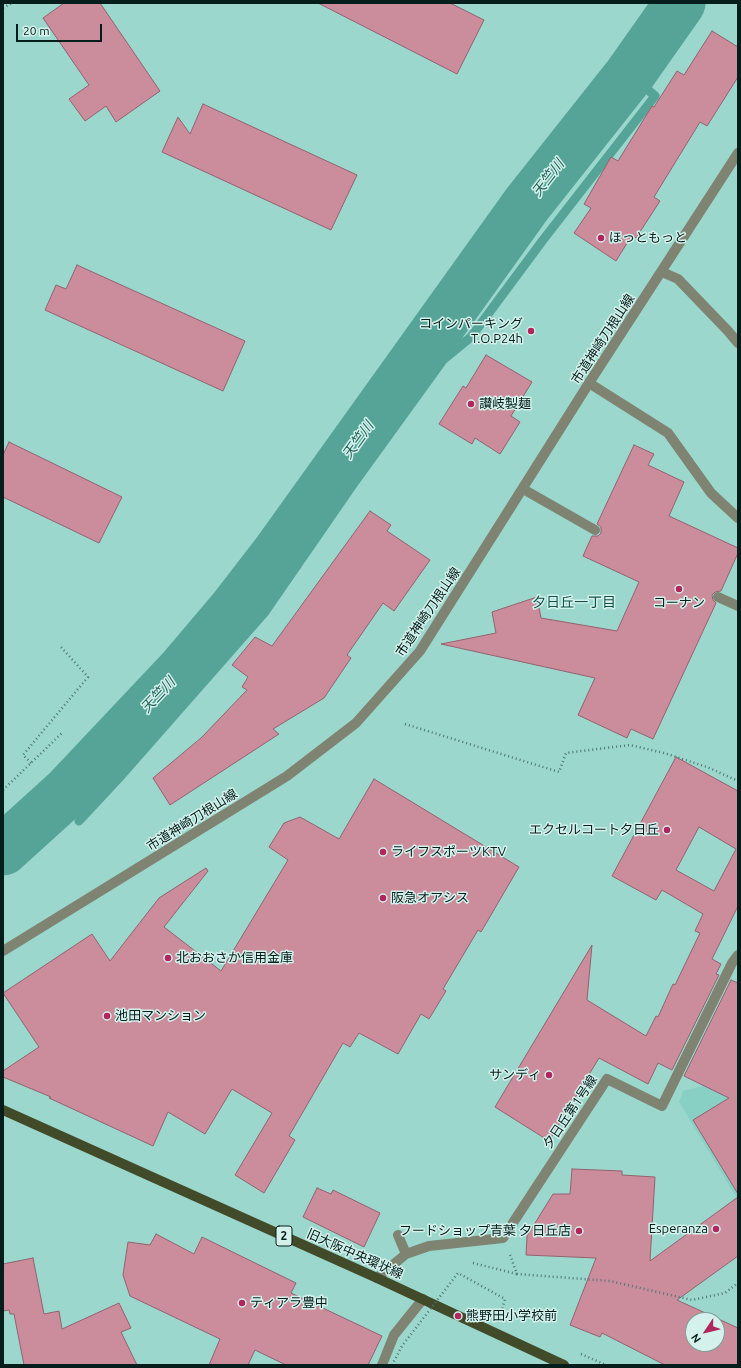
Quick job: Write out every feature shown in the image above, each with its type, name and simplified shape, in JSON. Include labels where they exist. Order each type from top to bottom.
[{"type":"main road","name":"旧大阪中央環状線","points":[[3,1110],[377,1278],[564,1365]]},
{"type":"street","name":"市道神崎刀根山線","points":[[3,951],[287,776],[356,724],[420,651],[589,383],[738,153]]},
{"type":"street","points":[[662,272],[678,279],[738,343]]},
{"type":"street","points":[[589,383],[668,433],[711,493],[738,518]]},
{"type":"street","points":[[523,489],[595,530]]},
{"type":"street","points":[[718,597],[738,606]]},
{"type":"street","name":"夕日丘第1号線","points":[[503,1238],[607,1079],[662,1106],[732,963],[738,955]]},
{"type":"street","points":[[398,1235],[406,1254]]},
{"type":"street","points":[[377,1278],[406,1254],[429,1246],[503,1238]]},
{"type":"street","points":[[382,1365],[394,1335],[423,1299]]},
{"type":"path","points":[[3,8],[12,3]]},
{"type":"path","points":[[31,763],[23,755],[88,677],[61,647]]},
{"type":"path","points":[[405,724],[559,772],[566,753],[630,745],[664,753],[700,765],[738,781]]},
{"type":"path","points":[[3,790],[62,733]]},
{"type":"path","points":[[503,1238],[517,1274]]},
{"type":"path","points":[[471,1262],[517,1274],[610,1282],[692,1300],[726,1293],[738,1283]]},
{"type":"path","points":[[392,1365],[402,1346],[458,1273],[505,1299],[500,1317]]},
{"type":"shaded area","points":[[738,1077],[738,1200],[679,1102],[683,1091]]},
{"type":"building","points":[[64,3],[100,3],[160,91],[116,122],[106,106],[85,121],[69,99],[89,85],[43,18]]},
{"type":"building","points":[[318,3],[450,3],[484,20],[457,74]]},
{"type":"building","points":[[712,31],[738,47],[738,77],[707,126],[700,122],[654,197],[660,201],[636,238],[632,235],[616,261],[574,233],[591,208],[584,204],[611,157],[618,161],[652,106],[654,107],[677,71],[684,75]]},
{"type":"building","points":[[203,104],[357,175],[331,230],[162,152],[178,117],[190,134]]},
{"type":"building","points":[[77,265],[245,341],[223,391],[45,310],[56,285],[66,289]]},
{"type":"building","points":[[486,355],[532,382],[511,416],[520,422],[500,454],[475,438],[472,444],[439,424],[463,386],[466,388]]},
{"type":"building","points":[[9,442],[122,497],[99,543],[3,497],[3,455]]},
{"type":"building","name":"コーナン","points":[[634,445],[654,454],[648,465],[684,482],[669,516],[738,548],[738,553],[721,591],[715,592],[712,595],[713,600],[716,603],[653,739],[631,729],[627,738],[578,715],[595,678],[441,644],[496,633],[492,612],[537,597],[541,618],[617,631],[639,582],[583,556],[592,536],[598,536],[601,533],[601,527],[597,524]]},
{"type":"building","points":[[370,511],[391,525],[387,531],[430,560],[394,611],[383,603],[347,655],[351,658],[324,698],[273,729],[279,734],[170,805],[153,778],[201,738],[247,690],[242,687],[248,677],[232,665],[255,637],[272,646]]},
{"type":"building","points":[[676,757],[738,791],[738,906],[712,959],[721,964],[716,974],[719,975],[672,1070],[658,1063],[648,1084],[599,1058],[549,1141],[495,1107],[592,945],[587,1000],[646,1036],[656,1016],[658,1017],[673,984],[675,985],[700,933],[695,931],[703,914],[662,890],[656,900],[612,876]],"holes":[[[699,827],[736,849],[714,891],[676,870]]]},
{"type":"building","points":[[374,779],[519,867],[481,932],[478,930],[443,989],[446,991],[429,1019],[421,1014],[398,1054],[359,1033],[350,1047],[343,1043],[289,1136],[295,1140],[264,1193],[235,1175],[272,1113],[232,1089],[205,1134],[168,1112],[153,1146],[49,1098],[51,1097],[3,1077],[3,1071],[39,1047],[3,993],[92,934],[110,961],[159,898],[206,868],[208,871],[164,927],[221,971],[288,860],[269,847],[284,823],[300,817],[339,839]]},
{"type":"building","points":[[731,980],[738,983],[738,1194],[693,1120],[729,1098],[684,1076]]},
{"type":"building","points":[[572,1169],[622,1171],[622,1175],[655,1177],[650,1261],[738,1197],[738,1256],[677,1300],[703,1312],[685,1312],[685,1352],[725,1352],[725,1322],[738,1328],[738,1365],[665,1365],[602,1333],[600,1337],[570,1325],[596,1258],[526,1255],[527,1236],[553,1194],[570,1194]]},
{"type":"building","points":[[317,1188],[331,1194],[333,1190],[380,1213],[364,1247],[303,1217]]},
{"type":"building","name":"ティアラ豊中","points":[[156,1234],[194,1254],[202,1237],[296,1283],[291,1293],[382,1336],[368,1365],[286,1365],[255,1350],[248,1365],[209,1365],[220,1339],[130,1296],[123,1275],[128,1242],[150,1245]]},
{"type":"building","points":[[33,1258],[44,1314],[59,1311],[62,1329],[119,1303],[131,1328],[121,1332],[137,1365],[24,1365],[14,1314],[10,1314],[9,1310],[3,1311],[3,1264]]},
{"type":"waterway","name":"天竺川","points":[[3,850],[67,792],[183,669],[233,610],[277,553],[527,204],[630,74],[680,3]]},
{"type":"waterway","points":[[79,821],[119,778],[265,612],[352,486],[443,360],[471,337],[543,240],[655,96],[630,74]]},
{"type":"place","name":"ほっともっと","points":[[601,238]]},
{"type":"place","name":"コインパーキング T.O.P24h","points":[[531,331]]},
{"type":"place","name":"讃岐製麺","points":[[471,404]]},
{"type":"place","name":"コーナン","points":[[679,589]]},
{"type":"place","name":"エクセルコート夕日丘","points":[[667,830]]},
{"type":"place","name":"ライフスポーツKTV","points":[[383,852]]},
{"type":"place","name":"阪急オアシス","points":[[383,898]]},
{"type":"place","name":"北おおさか信用金庫","points":[[168,958]]},
{"type":"place","name":"池田マンション","points":[[107,1016]]},
{"type":"place","name":"サンディ","points":[[549,1075]]},
{"type":"place","name":"Esperanza","points":[[716,1229]]},
{"type":"place","name":"フードショップ青葉 夕日丘店","points":[[579,1231]]},
{"type":"place","name":"ティアラ豊中","points":[[242,1303]]},
{"type":"place","name":"熊野田小学校前","points":[[458,1316]]},
{"type":"district","name":"夕日丘一丁目","points":[[574,602]]}]
